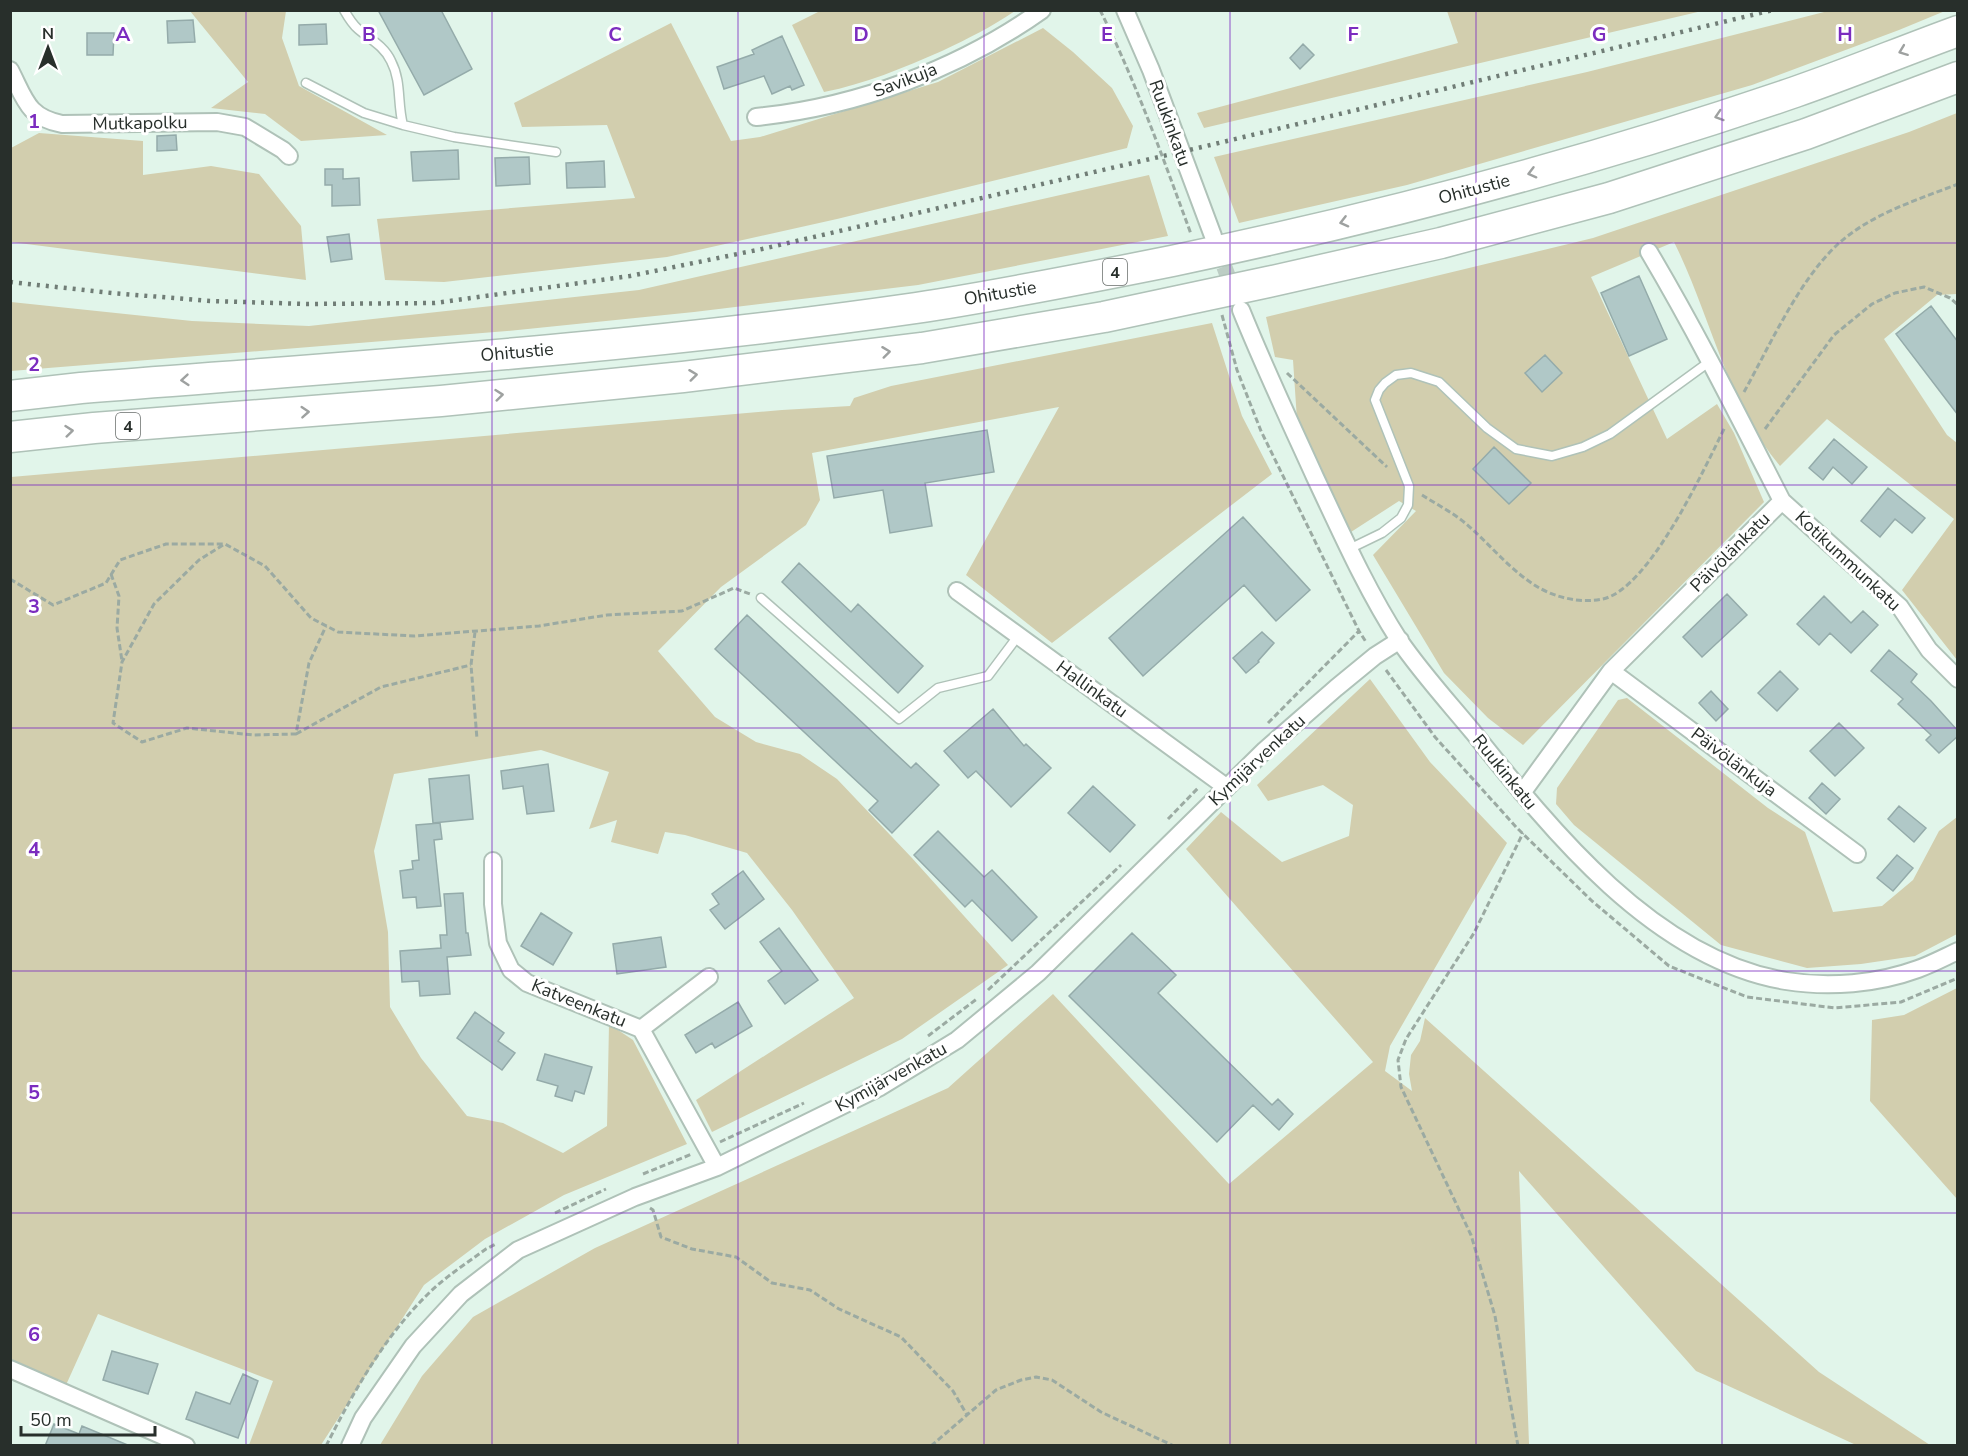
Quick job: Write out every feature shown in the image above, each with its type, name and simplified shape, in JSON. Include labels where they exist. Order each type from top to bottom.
[{"type":"highway","name":"Ohitustie","points":[[10,396],[676,338],[917,307],[1096,276],[1312,230],[1426,202],[1598,155],[1796,91],[1958,31]]},
{"type":"highway","name":"4","points":[[10,437],[93,428],[441,401],[682,377],[922,348],[1104,317],[1441,243],[1609,198],[1806,134],[1958,77]]},
{"type":"street","name":"Savikuja","points":[[756,117],[817,108],[903,83],[1011,33],[1042,10]]},
{"type":"street","name":"Ruukinkatu","points":[[1125,10],[1213,236]]},
{"type":"street","name":"Mutkapolku","points":[[10,70],[32,111],[45,121],[62,124],[217,122],[245,127],[289,156]]},
{"type":"street","name":"Päivölänkatu","points":[[1522,793],[1611,670],[1782,501],[1686,315],[1649,252]]},
{"type":"street","name":"Ruukinkatu","points":[[1241,310],[1260,357],[1349,549],[1400,640],[1557,835],[1630,902],[1665,931],[1703,952],[1743,970],[1785,981],[1826,985],[1864,982],[1918,969],[1958,951]]},
{"type":"street","name":"Kotikummunkatu","points":[[1782,501],[1900,607],[1929,650],[1958,679]]},
{"type":"street","name":"Hallinkatu","points":[[957,591],[1226,787]]},
{"type":"street","name":"Kymijärvenkatu","points":[[350,1446],[363,1418],[413,1346],[461,1294],[518,1250],[635,1197],[717,1167],[880,1087],[957,1040],[1038,973],[1265,750],[1375,656],[1400,640]]},
{"type":"street","name":"Päivölänkuja","points":[[1611,670],[1857,854]]},
{"type":"street","name":"Katveenkatu","points":[[493,861],[493,904],[498,943],[511,970],[527,983],[641,1029],[717,1167]]},
{"type":"street","points":[[641,1029],[709,977]]},
{"type":"street","points":[[10,1369],[186,1446]]},
{"type":"lane","points":[[344,10],[356,28],[379,45],[391,59],[399,82],[399,110],[403,124]]},
{"type":"lane","points":[[306,83],[364,113],[403,124],[454,137],[556,152]]},
{"type":"lane","points":[[1349,549],[1382,533],[1401,518],[1408,505],[1409,486],[1375,400],[1378,390],[1396,375],[1411,373],[1439,382],[1487,428],[1516,449],[1552,456],[1583,447],[1610,434],[1709,362]]},
{"type":"lane","points":[[760,598],[899,719],[938,688],[988,676],[1018,636]]},
{"type":"path","points":[[1100,10],[1144,110],[1193,239]]},
{"type":"path","points":[[1260,357],[1291,375],[1370,452],[1409,486],[1464,522],[1533,585],[1569,600],[1604,599],[1626,586],[1654,555],[1684,508],[1735,409],[1811,275],[1839,243],[1867,224],[1898,208],[1958,184]]},
{"type":"path","points":[[1753,445],[1834,335],[1872,304],[1895,293],[1923,287],[1950,298],[1958,305]]},
{"type":"path","points":[[1221,313],[1237,370],[1261,431],[1359,631],[1435,737],[1523,833],[1592,901],[1669,966],[1747,997],[1835,1008],[1901,1002],[1958,978]]},
{"type":"path","points":[[10,579],[53,605],[106,583],[120,560],[166,544],[225,544],[265,566],[311,618],[338,632],[414,636],[539,627],[607,615],[682,611],[734,588],[760,598]]},
{"type":"path","points":[[122,663],[154,604],[198,560],[225,544]]},
{"type":"path","points":[[111,574],[119,596],[117,628],[122,663],[113,723],[142,742],[187,728],[253,735],[296,734],[381,687],[471,665]]},
{"type":"path","points":[[296,734],[309,663],[326,626]]},
{"type":"path","points":[[1262,728],[1359,631]]},
{"type":"path","points":[[475,632],[471,665],[477,739]]},
{"type":"path","points":[[1163,824],[1210,776]]},
{"type":"path","points":[[1518,1446],[1495,1316],[1471,1235],[1401,1087],[1398,1060],[1406,1039],[1474,933],[1523,833]]},
{"type":"path","points":[[928,1036],[984,994],[1122,864]]},
{"type":"path","points":[[807,1102],[708,1148],[627,1180],[635,1197],[653,1210],[661,1237],[692,1249],[736,1257],[772,1283],[810,1290],[839,1309],[901,1337],[953,1391],[967,1414]]},
{"type":"path","points":[[549,1216],[609,1188]]},
{"type":"path","points":[[326,1446],[351,1396],[384,1344],[429,1293],[486,1249],[497,1244]]},
{"type":"path","points":[[931,1446],[996,1390],[1036,1377],[1052,1380],[1101,1412],[1174,1446]]},
{"type":"shaded area","points":[[190,11],[286,11],[282,38],[299,86],[387,135],[301,141],[265,114],[211,108],[248,82]]},
{"type":"shaded area","points":[[820,11],[1015,11],[997,23],[942,51],[869,80],[824,92],[792,25]]},
{"type":"shaded area","points":[[1447,11],[1702,11],[1204,128],[1197,113],[1458,43]]},
{"type":"shaded area","points":[[1828,11],[1945,11],[1752,85],[1407,185],[1239,223],[1214,157],[1587,72]]},
{"type":"shaded area","points":[[671,23],[731,141],[760,137],[938,82],[1043,28],[1112,88],[1133,126],[1127,148],[837,219],[667,257],[444,282],[385,280],[377,219],[635,198],[607,125],[522,127],[514,103]]},
{"type":"shaded area","points":[[1957,113],[1957,294],[1937,295],[1884,339],[1947,435],[1957,443],[1957,660],[1902,590],[1954,519],[1827,419],[1780,466],[1761,441],[1732,386],[1674,242],[1591,277],[1667,439],[1717,404],[1734,433],[1764,502],[1523,745],[1488,718],[1444,673],[1373,555],[1416,511],[1399,501],[1351,532],[1297,420],[1293,360],[1275,357],[1266,317],[1593,238],[1909,132]]},
{"type":"shaded area","points":[[39,133],[143,141],[143,175],[211,166],[259,174],[301,226],[306,280],[11,242],[11,148]]},
{"type":"shaded area","points":[[1149,175],[1168,236],[918,285],[694,312],[507,331],[11,371],[11,302],[192,321],[309,326],[639,290]]},
{"type":"shaded area","points":[[1212,323],[1242,416],[1272,474],[1052,643],[966,575],[1059,407],[812,453],[820,500],[806,525],[721,587],[658,651],[715,717],[756,742],[800,754],[837,779],[1008,965],[902,1039],[712,1132],[696,1100],[854,998],[792,910],[747,853],[685,835],[665,832],[658,854],[611,842],[617,820],[589,829],[609,772],[541,750],[394,774],[374,851],[388,932],[390,1007],[421,1058],[467,1116],[503,1123],[563,1153],[607,1126],[609,1024],[633,1040],[687,1144],[564,1195],[485,1239],[424,1285],[321,1445],[249,1445],[273,1381],[98,1314],[66,1385],[11,1360],[11,477],[850,406],[854,398],[891,386]]},
{"type":"shaded area","points":[[1370,679],[1430,762],[1507,843],[1390,1046],[1385,1071],[1412,1091],[1409,1074],[1411,1055],[1420,1041],[1425,1018],[1819,1372],[1930,1445],[1856,1445],[1696,1371],[1519,1171],[1529,1444],[1531,1445],[380,1445],[422,1376],[473,1317],[595,1248],[948,1088],[1053,994],[1229,1184],[1373,1062],[1186,849],[1221,812],[1282,862],[1349,836],[1353,805],[1323,785],[1268,801],[1257,785]]},
{"type":"shaded area","points":[[1627,698],[1768,808],[1805,832],[1833,912],[1882,906],[1913,880],[1939,831],[1957,817],[1957,934],[1915,956],[1861,964],[1807,968],[1721,945],[1574,825],[1556,804],[1557,788],[1618,700]]},
{"type":"shaded area","points":[[1957,988],[1957,1199],[1870,1101],[1872,1020],[1904,1015]]},
{"type":"building","points":[[378,10],[441,10],[472,69],[424,95]]},
{"type":"building","points":[[193,20],[195,42],[168,43],[167,21]]},
{"type":"building","points":[[326,24],[327,44],[299,45],[299,25]]},
{"type":"building","points":[[87,33],[114,33],[113,55],[87,55]]},
{"type":"building","points":[[782,36],[804,85],[792,90],[790,86],[772,94],[764,76],[724,89],[717,67],[754,54],[752,50]]},
{"type":"building","points":[[1303,44],[1314,55],[1300,69],[1290,58]]},
{"type":"building","points":[[176,135],[177,150],[157,151],[157,136]]},
{"type":"building","points":[[458,150],[459,179],[413,181],[411,152]]},
{"type":"building","points":[[529,157],[530,184],[496,186],[495,158]]},
{"type":"building","points":[[604,161],[605,187],[567,188],[566,163]]},
{"type":"building","points":[[325,169],[343,169],[343,179],[359,178],[360,205],[332,206],[332,185],[325,185]]},
{"type":"building","points":[[349,234],[352,259],[331,262],[327,237]]},
{"type":"building","points":[[1639,276],[1667,339],[1629,356],[1601,293]]},
{"type":"building","points":[[1931,306],[1958,342],[1958,415],[1896,334]]},
{"type":"building","points":[[1545,355],[1562,373],[1542,392],[1525,373]]},
{"type":"building","points":[[987,430],[994,472],[925,483],[932,526],[890,533],[883,490],[834,498],[827,456]]},
{"type":"building","points":[[1834,439],[1867,467],[1852,484],[1833,467],[1823,480],[1809,468]]},
{"type":"building","points":[[1494,447],[1531,483],[1509,504],[1473,469]]},
{"type":"building","points":[[1888,488],[1925,518],[1912,533],[1895,519],[1880,537],[1861,521]]},
{"type":"building","points":[[1243,517],[1310,590],[1276,621],[1244,585],[1143,676],[1109,638]]},
{"type":"building","points":[[799,563],[851,612],[858,604],[923,666],[898,693],[782,582]]},
{"type":"building","points":[[1727,594],[1747,615],[1702,657],[1683,637]]},
{"type":"building","points":[[1824,596],[1851,623],[1863,611],[1878,625],[1851,653],[1830,633],[1819,645],[1797,624]]},
{"type":"building","points":[[747,615],[911,768],[916,763],[939,785],[892,833],[869,810],[878,801],[715,649]]},
{"type":"building","points":[[1262,632],[1274,643],[1259,662],[1246,673],[1233,658]]},
{"type":"building","points":[[1889,650],[1917,674],[1911,682],[1958,731],[1958,736],[1939,753],[1926,740],[1931,735],[1898,704],[1903,699],[1871,671]]},
{"type":"building","points":[[1780,671],[1798,689],[1777,711],[1758,693]]},
{"type":"building","points":[[1711,691],[1728,709],[1716,721],[1699,703]]},
{"type":"building","points":[[993,709],[1024,746],[1026,744],[1051,768],[1011,807],[976,771],[968,778],[944,751]]},
{"type":"building","points":[[1839,723],[1864,748],[1835,776],[1810,751]]},
{"type":"building","points":[[548,764],[554,811],[527,814],[523,786],[503,789],[501,771]]},
{"type":"building","points":[[469,775],[473,819],[433,823],[429,779]]},
{"type":"building","points":[[1822,783],[1840,799],[1826,814],[1809,798]]},
{"type":"building","points":[[1093,786],[1135,825],[1110,852],[1068,813]]},
{"type":"building","points":[[1899,806],[1926,828],[1914,842],[1888,819]]},
{"type":"building","points":[[440,823],[442,839],[434,840],[441,906],[417,908],[416,897],[403,898],[400,871],[413,869],[412,861],[419,860],[416,825]]},
{"type":"building","points":[[938,831],[984,877],[992,870],[1037,917],[1012,941],[972,900],[965,907],[914,855]]},
{"type":"building","points":[[1897,855],[1913,868],[1893,891],[1877,878]]},
{"type":"building","points":[[743,871],[764,899],[725,929],[710,910],[719,904],[712,894]]},
{"type":"building","points":[[463,893],[466,933],[468,933],[471,955],[447,957],[450,994],[420,996],[419,981],[402,982],[400,951],[441,948],[440,935],[447,935],[444,894]]},
{"type":"building","points":[[541,913],[572,933],[553,965],[521,946]]},
{"type":"building","points":[[779,928],[818,980],[785,1004],[768,981],[782,971],[760,942]]},
{"type":"building","points":[[1132,933],[1176,975],[1158,993],[1272,1105],[1278,1099],[1293,1114],[1279,1130],[1253,1105],[1217,1142],[1069,996]]},
{"type":"building","points":[[661,937],[666,967],[617,974],[613,944]]},
{"type":"building","points":[[738,1002],[752,1026],[715,1048],[712,1043],[696,1053],[685,1035]]},
{"type":"building","points":[[475,1012],[504,1033],[498,1041],[515,1053],[502,1070],[457,1038]]},
{"type":"building","points":[[545,1054],[592,1067],[584,1094],[575,1091],[572,1101],[555,1096],[558,1086],[537,1080]]},
{"type":"building","points":[[112,1351],[158,1364],[148,1394],[103,1380]]},
{"type":"building","points":[[243,1374],[258,1381],[238,1438],[186,1419],[196,1392],[230,1404]]},
{"type":"building","points":[[54,1424],[79,1434],[82,1426],[130,1446],[45,1446]]},
{"type":"tunnel","points":[[1216,244],[1235,296]]},
{"type":"railway","points":[[10,282],[210,301],[308,304],[435,303],[630,276],[762,249],[1202,147],[1773,10]]}]
